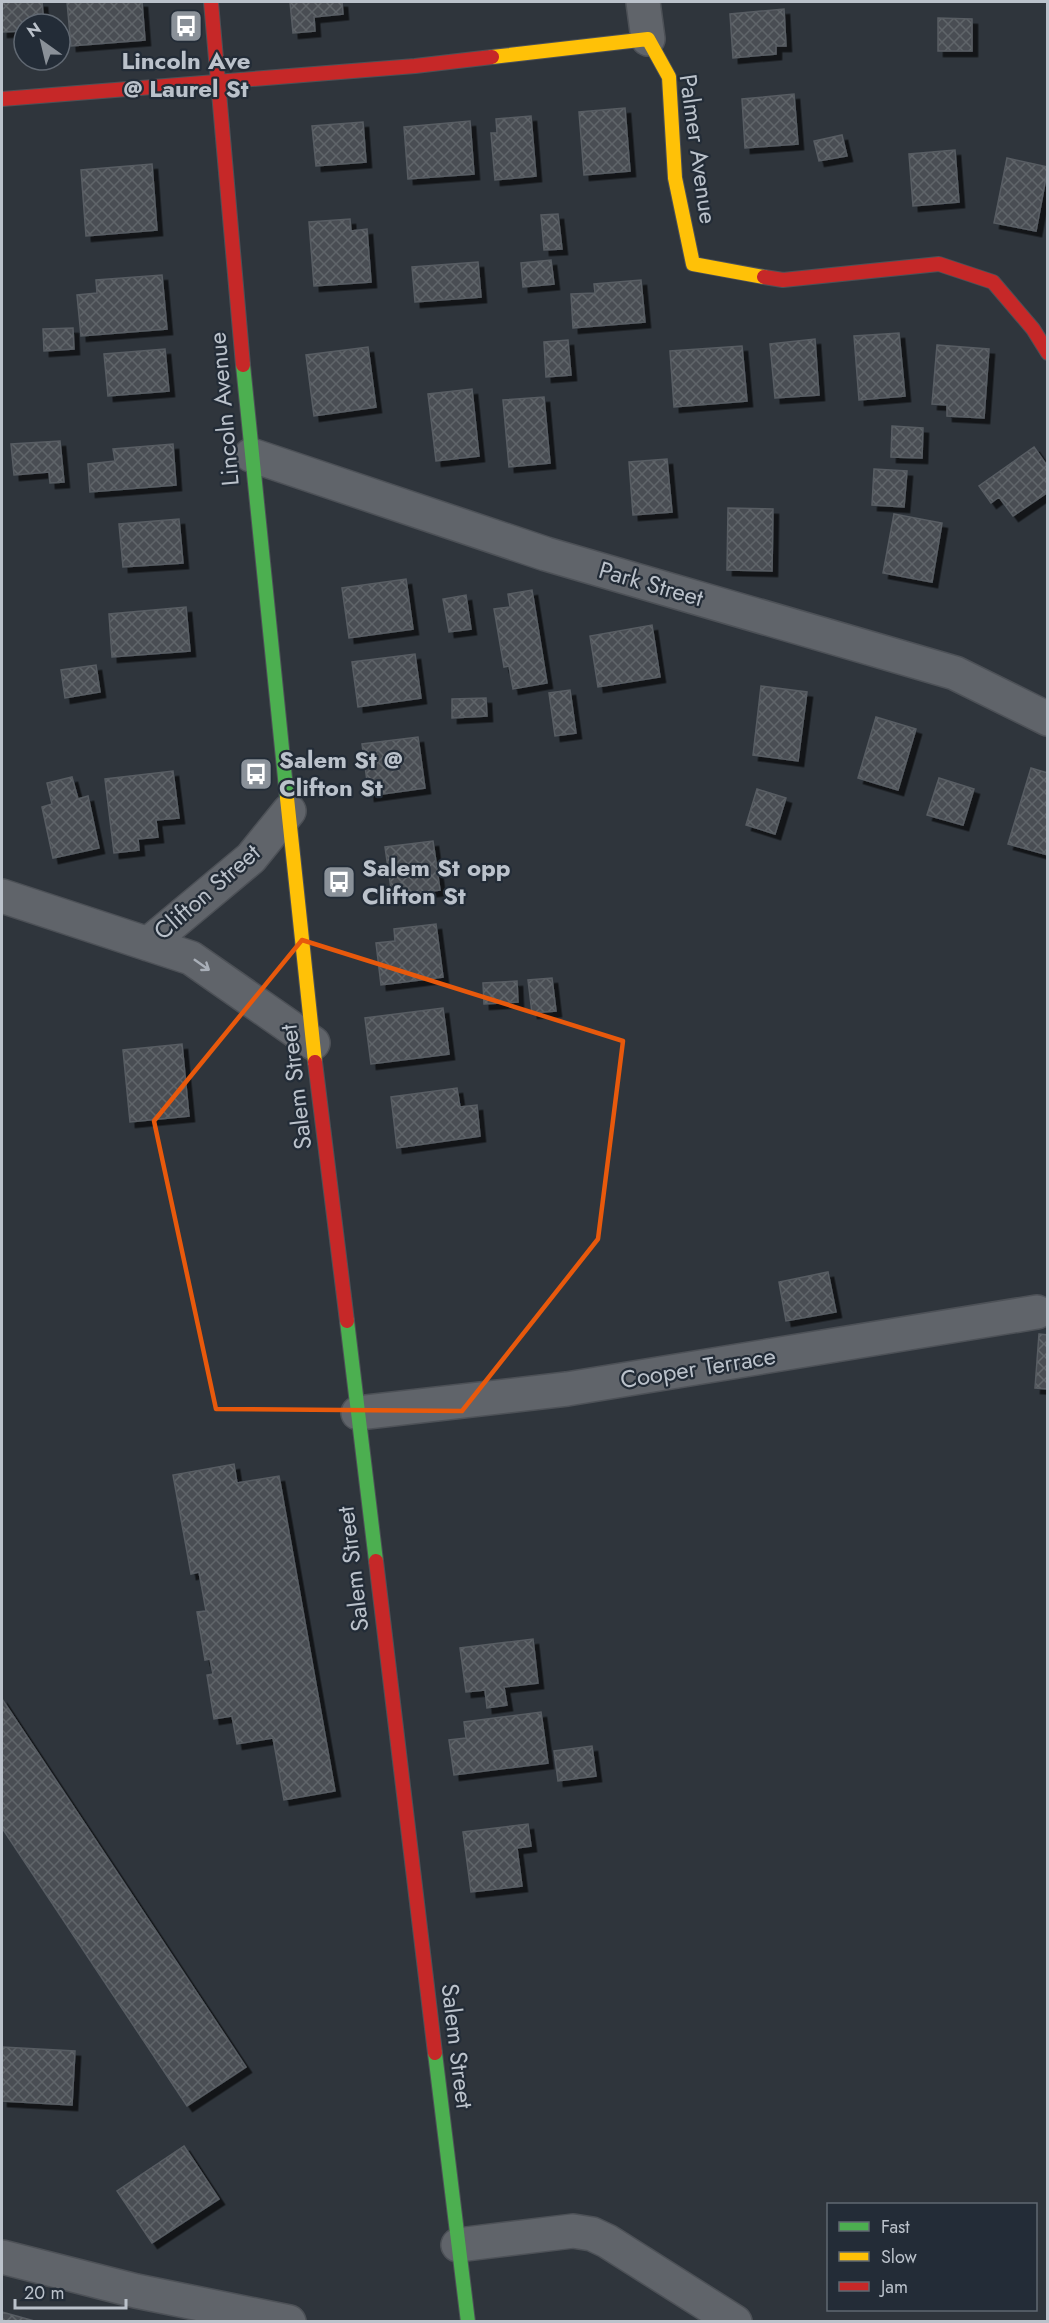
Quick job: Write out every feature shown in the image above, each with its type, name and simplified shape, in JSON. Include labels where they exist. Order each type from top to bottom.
[{"type":"main road","name":"Lincoln Avenue","points":[[211,2],[216,81],[251,455],[289,811]]},
{"type":"main road","points":[[2,99],[415,66],[648,39]]},
{"type":"main road","name":"Palmer Avenue","points":[[648,39],[669,77],[675,178],[693,264],[783,280],[939,264],[993,282],[1033,328],[1047,353]]},
{"type":"main road","name":"Salem Street","points":[[289,811],[313,1043],[468,2322]]},
{"type":"street","points":[[643,2],[648,39]]},
{"type":"street","name":"Park Street","points":[[251,455],[546,554],[955,673],[1047,719]]},
{"type":"street","name":"Clifton Street","points":[[148,944],[251,858],[289,811]]},
{"type":"street","name":"Clifton Street","points":[[2,896],[191,958],[313,1043]]},
{"type":"street","name":"Cooper Terrace","points":[[358,1413],[567,1389],[1037,1312]]},
{"type":"street","points":[[458,2245],[566,2231],[586,2233],[607,2241],[735,2322]]},
{"type":"street","points":[[2,2257],[136,2291],[289,2322]]},
{"type":"highlighted area","points":[[302,940],[623,1041],[598,1239],[462,1411],[216,1409],[154,1121]]},
{"type":"building","points":[[2,2],[42,2],[43,12],[12,12],[12,32],[2,32]]},
{"type":"building","points":[[67,2],[142,2],[145,40],[72,46],[72,12],[68,12]]},
{"type":"building","points":[[290,2],[342,2],[343,14],[314,17],[315,31],[293,33]]},
{"type":"building","points":[[784,9],[786,46],[776,46],[776,54],[733,58],[730,14]]},
{"type":"building","points":[[938,18],[972,19],[972,51],[938,51]]},
{"type":"building","points":[[794,94],[798,144],[745,148],[742,99]]},
{"type":"building","points":[[625,108],[630,171],[584,175],[579,112]]},
{"type":"building","points":[[531,116],[536,176],[495,180],[491,133],[497,133],[496,119]]},
{"type":"building","points":[[470,121],[474,174],[408,179],[404,127]]},
{"type":"building","points":[[363,122],[366,162],[316,166],[312,126]]},
{"type":"building","points":[[842,135],[847,156],[819,161],[814,141]]},
{"type":"building","points":[[955,150],[959,202],[913,206],[909,154]]},
{"type":"building","points":[[1007,158],[1048,167],[1036,231],[994,223]]},
{"type":"building","points":[[152,164],[157,230],[86,236],[81,170]]},
{"type":"building","points":[[558,214],[562,249],[544,250],[541,215]]},
{"type":"building","points":[[350,219],[351,231],[367,229],[371,282],[314,286],[309,222]]},
{"type":"building","points":[[551,260],[554,284],[523,287],[521,263]]},
{"type":"building","points":[[478,262],[481,297],[415,302],[412,267]]},
{"type":"building","points":[[162,275],[167,329],[81,336],[77,295],[97,293],[96,280]]},
{"type":"building","points":[[641,280],[645,322],[573,328],[571,294],[595,293],[594,284]]},
{"type":"building","points":[[73,328],[74,349],[44,351],[43,329]]},
{"type":"building","points":[[899,333],[905,396],[859,400],[854,336]]},
{"type":"building","points":[[815,339],[819,395],[775,398],[770,344]]},
{"type":"building","points":[[568,340],[571,375],[546,377],[544,342]]},
{"type":"building","points":[[937,345],[989,349],[984,418],[947,416],[947,405],[932,404]]},
{"type":"building","points":[[742,346],[747,401],[674,407],[670,351]]},
{"type":"building","points":[[368,347],[376,407],[314,416],[306,355]]},
{"type":"building","points":[[165,349],[169,391],[108,396],[104,354]]},
{"type":"building","points":[[472,389],[479,456],[436,461],[428,394]]},
{"type":"building","points":[[544,397],[550,463],[509,467],[503,400]]},
{"type":"building","points":[[892,426],[923,428],[922,458],[891,457]]},
{"type":"building","points":[[60,441],[64,482],[50,483],[49,472],[14,475],[11,444]]},
{"type":"building","points":[[173,444],[176,485],[90,492],[88,464],[115,461],[113,449]]},
{"type":"building","points":[[1034,447],[1048,467],[1048,492],[1013,516],[999,497],[991,503],[979,486]]},
{"type":"building","points":[[667,459],[672,512],[633,515],[629,462]]},
{"type":"building","points":[[874,469],[907,471],[904,507],[872,505]]},
{"type":"building","points":[[728,508],[773,509],[772,571],[727,570]]},
{"type":"building","points":[[894,514],[942,523],[932,582],[883,573]]},
{"type":"building","points":[[179,519],[183,563],[123,567],[119,524]]},
{"type":"building","points":[[406,579],[413,629],[349,638],[342,588]]},
{"type":"building","points":[[532,590],[547,683],[513,689],[509,666],[504,667],[494,609],[510,607],[508,594]]},
{"type":"building","points":[[466,595],[471,629],[449,632],[443,599]]},
{"type":"building","points":[[186,607],[190,651],[112,657],[109,614]]},
{"type":"building","points":[[652,625],[660,677],[598,687],[590,636]]},
{"type":"building","points":[[415,654],[421,698],[358,707],[352,662]]},
{"type":"building","points":[[96,665],[100,692],[65,698],[61,670]]},
{"type":"building","points":[[761,686],[807,692],[798,761],[753,755]]},
{"type":"building","points":[[570,690],[576,733],[555,736],[549,693]]},
{"type":"building","points":[[486,698],[487,716],[452,718],[452,699]]},
{"type":"building","points":[[876,717],[916,729],[898,790],[858,778]]},
{"type":"building","points":[[418,737],[425,788],[369,796],[362,744]]},
{"type":"building","points":[[1031,768],[1048,773],[1048,855],[1008,844]]},
{"type":"building","points":[[173,771],[179,818],[156,820],[158,837],[138,839],[139,850],[114,853],[105,779]]},
{"type":"building","points":[[72,777],[78,799],[88,796],[99,848],[53,858],[42,807],[52,804],[47,783]]},
{"type":"building","points":[[939,778],[974,789],[963,825],[927,815]]},
{"type":"building","points":[[757,789],[786,798],[775,834],[746,825]]},
{"type":"building","points":[[433,841],[440,890],[392,896],[385,847]]},
{"type":"building","points":[[436,924],[443,977],[381,985],[376,943],[395,941],[394,929]]},
{"type":"building","points":[[552,978],[556,1011],[532,1013],[528,980]]},
{"type":"building","points":[[517,981],[518,1002],[484,1004],[483,983]]},
{"type":"building","points":[[443,1008],[449,1054],[371,1064],[365,1018]]},
{"type":"building","points":[[182,1044],[189,1116],[130,1122],[123,1050]]},
{"type":"building","points":[[457,1088],[460,1107],[477,1105],[480,1136],[397,1148],[391,1097]]},
{"type":"building","points":[[828,1272],[836,1312],[786,1321],[779,1282]]},
{"type":"building","points":[[1039,1334],[1048,1335],[1048,1389],[1035,1388]]},
{"type":"building","points":[[234,1464],[237,1483],[279,1476],[335,1791],[284,1800],[273,1738],[237,1744],[232,1716],[214,1719],[207,1675],[213,1674],[210,1659],[205,1660],[197,1612],[206,1611],[199,1572],[191,1574],[173,1475]]},
{"type":"building","points":[[533,1639],[538,1683],[504,1687],[507,1705],[487,1708],[485,1690],[466,1692],[460,1648]]},
{"type":"building","points":[[2,1699],[246,2067],[187,2106],[2,1828]]},
{"type":"building","points":[[541,1712],[548,1763],[454,1775],[449,1740],[466,1738],[464,1722]]},
{"type":"building","points":[[592,1746],[596,1776],[558,1781],[554,1751]]},
{"type":"building","points":[[528,1824],[531,1846],[517,1848],[522,1886],[471,1892],[463,1832]]},
{"type":"building","points":[[2,2047],[75,2051],[72,2105],[2,2101]]},
{"type":"building","points":[[184,2146],[219,2199],[152,2243],[117,2191]]},
{"type":"building","points":[[2,2312],[38,2322],[2,2322]]},
{"type":"traffic: fast","points":[[243,365],[287,798]]},
{"type":"traffic: fast","points":[[347,1321],[376,1561]]},
{"type":"traffic: fast","points":[[435,2053],[468,2322]]},
{"type":"traffic: slow","points":[[492,57],[648,39],[669,77],[675,178],[693,264],[764,277]]},
{"type":"traffic: slow","points":[[287,798],[315,1062]]},
{"type":"traffic: jam","points":[[211,2],[243,365]]},
{"type":"traffic: jam","points":[[2,99],[415,66],[492,57]]},
{"type":"traffic: jam","points":[[764,277],[783,280],[939,264],[993,282],[1033,329],[1048,353]]},
{"type":"traffic: jam","points":[[315,1062],[347,1321]]},
{"type":"traffic: jam","points":[[376,1561],[435,2053]]},
{"type":"place","name":"Lincoln Ave @ Laurel St","points":[[186,26]]},
{"type":"place","name":"Salem St @ Clifton St","points":[[256,774]]},
{"type":"place","name":"Salem St opp Clifton St","points":[[339,882]]}]
